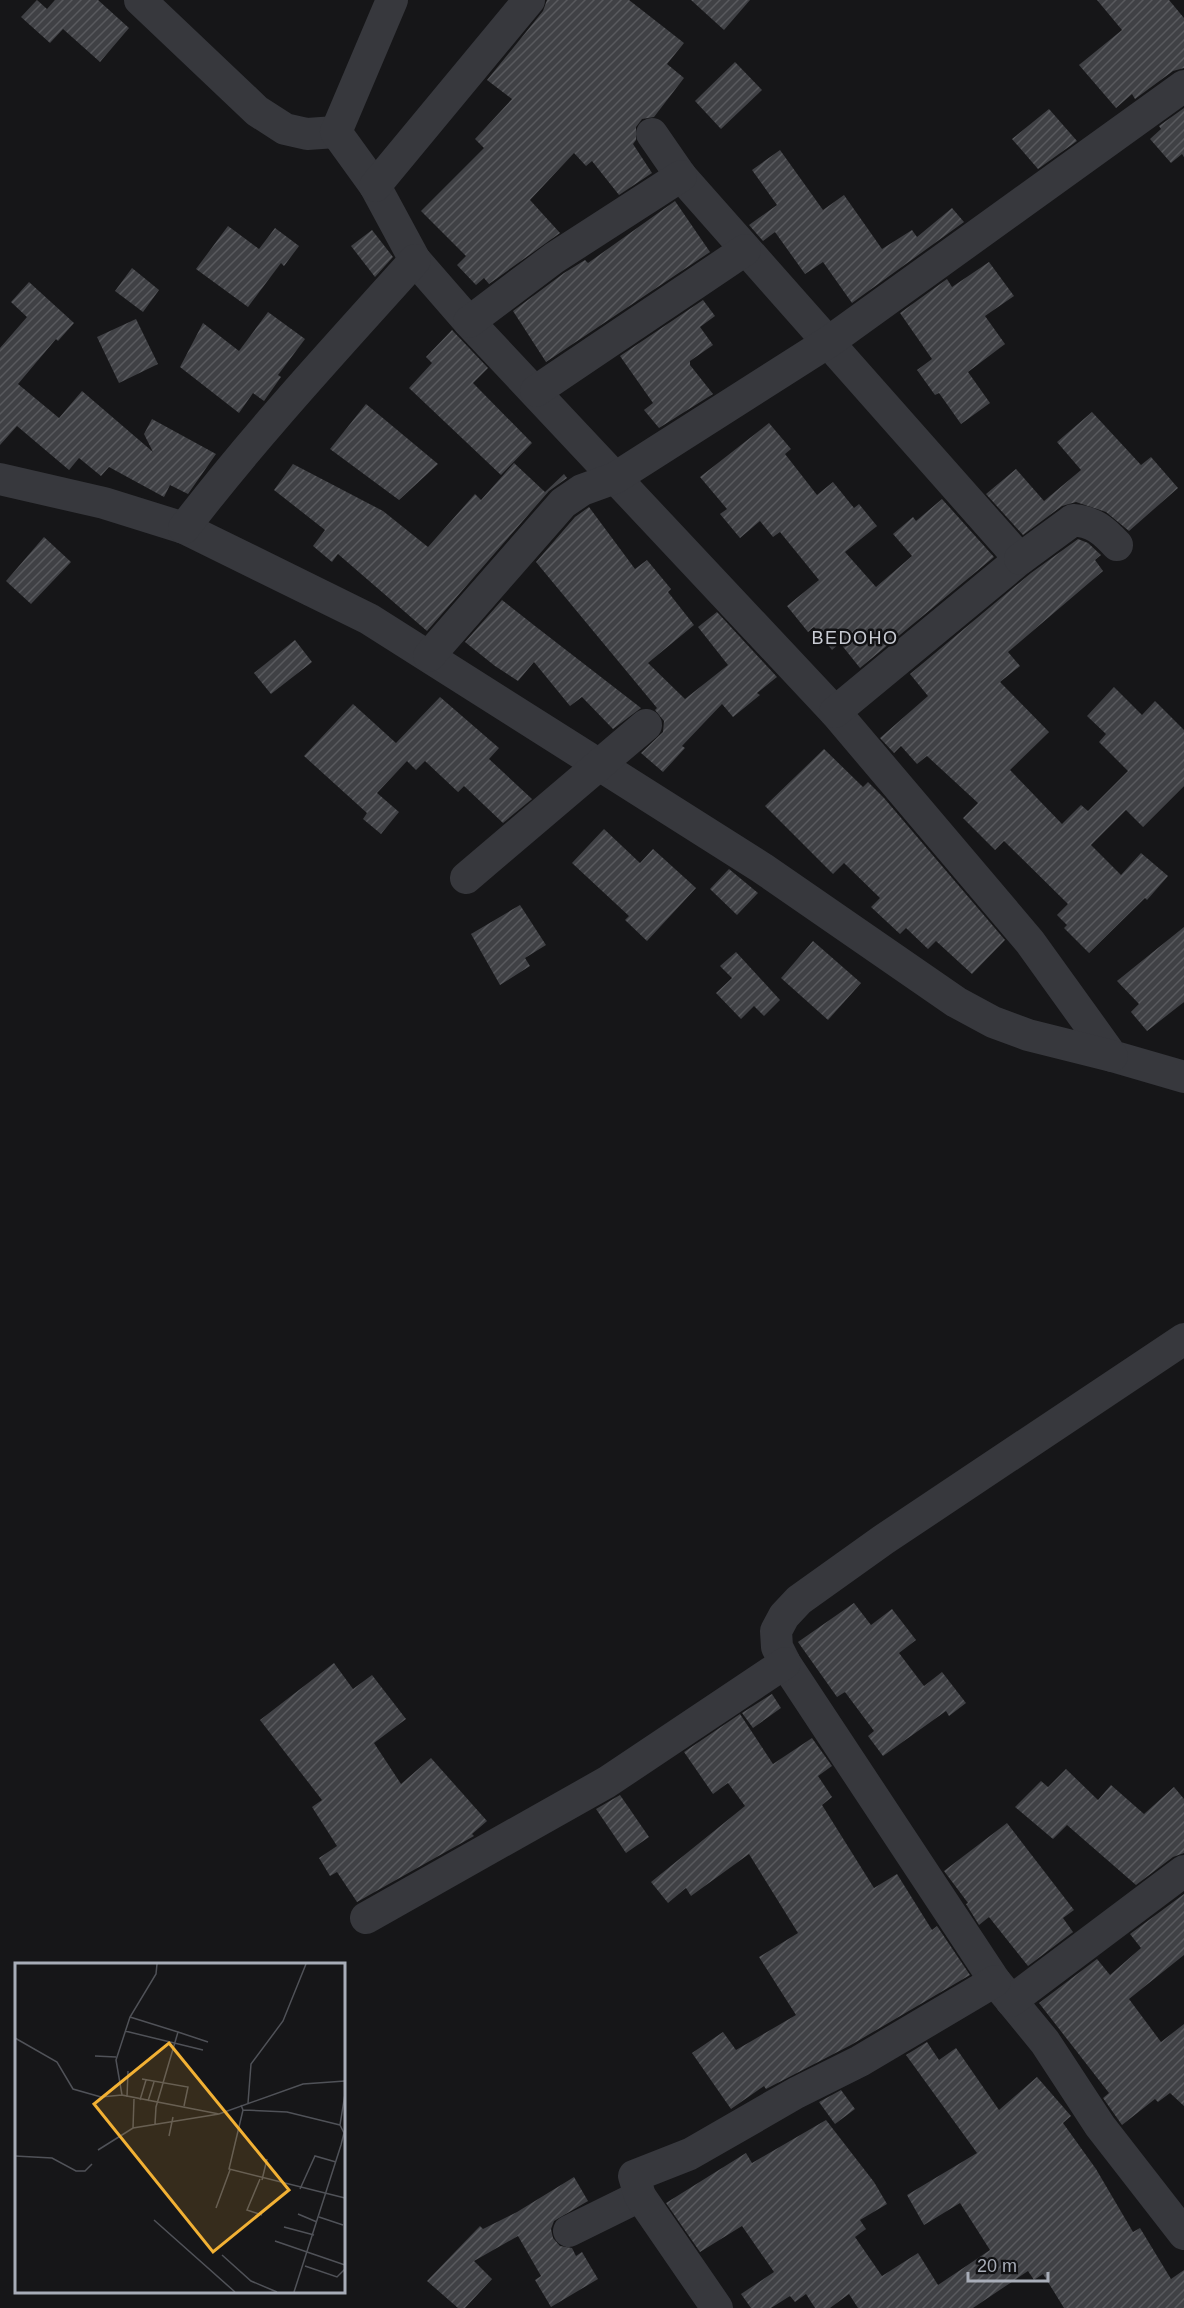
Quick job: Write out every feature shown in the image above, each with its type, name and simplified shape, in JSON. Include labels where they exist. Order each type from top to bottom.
[{"type":"street","points":[[140,0],[256,111],[285,129],[307,134],[336,132]]},
{"type":"street","points":[[336,132],[392,0]]},
{"type":"street","points":[[375,186],[529,0]]},
{"type":"street","points":[[429,656],[563,503],[582,490],[615,478],[830,341],[1184,86]]},
{"type":"street","points":[[336,132],[375,186],[416,260],[469,322],[836,712],[1030,942],[1112,1056]]},
{"type":"street","points":[[651,134],[681,176],[745,250],[830,341],[1020,559]]},
{"type":"street","points":[[469,322],[554,258],[681,176]]},
{"type":"street","points":[[536,392],[745,250]]},
{"type":"street","points":[[184,528],[222,479],[301,387],[416,260]]},
{"type":"street","points":[[0,480],[104,502],[184,528],[369,619],[762,868],[956,1002],[993,1022],[1029,1035],[1184,1077]]},
{"type":"street","points":[[836,712],[1020,559],[1073,520],[1101,527],[1117,545]]},
{"type":"street","points":[[466,878],[602,765],[646,725]]},
{"type":"street","points":[[1184,1339],[884,1540],[799,1600],[784,1616],[776,1631],[777,1647],[785,1663],[1003,1991],[1045,2042],[1100,2126],[1184,2234]]},
{"type":"street","points":[[366,1918],[608,1782],[785,1663]]},
{"type":"street","points":[[717,2308],[640,2196],[634,2176],[690,2154],[796,2093],[1003,1991],[1184,1871]]},
{"type":"street","points":[[569,2231],[640,2196]]},
{"type":"building","points":[[37,0],[47,9],[55,0],[98,0],[129,28],[100,62],[63,29],[50,43],[21,17]]},
{"type":"building","points":[[547,0],[629,0],[684,43],[667,64],[684,78],[654,117],[642,119],[636,127],[636,140],[633,144],[652,173],[619,195],[592,161],[586,166],[574,153],[530,200],[560,233],[489,284],[484,278],[476,285],[457,265],[466,256],[421,211],[484,148],[475,139],[512,99],[487,80],[543,11]]},
{"type":"building","points":[[691,0],[750,0],[724,30]]},
{"type":"building","points":[[1097,0],[1169,0],[1184,18],[1184,68],[1173,71],[1135,99],[1132,94],[1116,108],[1079,65],[1122,30]]},
{"type":"building","points":[[735,62],[762,90],[721,129],[695,101]]},
{"type":"building","points":[[1184,108],[1184,157],[1182,154],[1171,163],[1150,139],[1161,129],[1159,126]]},
{"type":"building","points":[[1049,109],[1077,141],[1038,169],[1012,139]]},
{"type":"building","points":[[780,150],[823,210],[844,195],[882,249],[912,230],[917,237],[952,208],[964,222],[852,303],[823,262],[805,274],[775,232],[763,241],[749,225],[777,205],[752,170]]},
{"type":"building","points":[[675,201],[710,252],[546,362],[513,311],[564,273],[585,260],[588,263]]},
{"type":"building","points":[[228,226],[259,249],[275,228],[299,246],[284,266],[281,263],[248,307],[196,269]]},
{"type":"building","points":[[372,230],[393,257],[375,277],[351,246]]},
{"type":"building","points":[[989,262],[1014,296],[985,316],[1005,344],[968,372],[990,403],[961,424],[939,393],[935,395],[917,370],[932,359],[900,313],[947,279],[952,287]]},
{"type":"building","points":[[132,268],[159,290],[143,312],[115,291]]},
{"type":"building","points":[[29,282],[74,323],[58,341],[56,339],[18,384],[59,418],[82,391],[153,452],[144,434],[152,419],[216,454],[188,494],[170,485],[164,497],[109,467],[101,476],[79,458],[69,470],[17,426],[0,445],[0,348],[27,317],[11,302]]},
{"type":"building","points":[[703,300],[715,316],[700,327],[713,345],[690,361],[690,365],[713,394],[659,428],[644,410],[653,403],[620,356]]},
{"type":"building","points":[[268,312],[305,339],[278,375],[281,377],[264,401],[253,393],[239,413],[180,367],[203,323],[239,351]]},
{"type":"building","points":[[136,319],[158,364],[119,383],[97,337]]},
{"type":"building","points":[[452,330],[488,368],[473,383],[532,443],[501,475],[409,388],[432,363],[426,357]]},
{"type":"building","points":[[366,404],[438,464],[399,500],[330,449]]},
{"type":"building","points":[[1092,412],[1141,465],[1151,457],[1178,488],[1129,531],[1106,512],[1076,502],[1062,506],[1023,535],[986,494],[1016,469],[1044,501],[1081,470],[1057,442]]},
{"type":"building","points":[[769,423],[791,449],[785,454],[817,495],[833,482],[854,508],[859,504],[877,526],[845,552],[876,587],[912,556],[893,534],[913,517],[916,521],[942,499],[994,557],[860,668],[840,643],[832,650],[814,627],[808,632],[787,606],[819,580],[780,532],[773,537],[760,521],[740,538],[720,514],[727,509],[700,477]]},
{"type":"building","points":[[514,463],[545,492],[564,474],[567,478],[549,491],[427,631],[338,554],[332,562],[313,546],[325,530],[274,490],[293,464],[383,511],[428,547],[475,494],[481,500]]},
{"type":"building","points":[[589,507],[635,569],[647,560],[671,589],[668,592],[694,625],[648,663],[685,699],[728,665],[698,627],[717,612],[777,677],[757,693],[760,695],[733,717],[722,704],[682,746],[685,748],[663,772],[641,753],[663,732],[664,721],[655,710],[657,708],[536,562],[575,517]]},
{"type":"building","points":[[44,537],[71,562],[31,604],[6,581]]},
{"type":"building","points":[[1078,539],[1088,543],[1101,555],[1095,560],[1103,571],[1008,652],[1020,666],[1000,682],[1049,732],[1010,770],[1062,824],[1081,805],[1088,811],[1128,771],[1099,742],[1106,734],[1087,716],[1114,687],[1142,715],[1155,701],[1184,730],[1184,786],[1143,827],[1126,810],[1091,845],[1121,875],[1141,853],[1168,876],[1147,900],[1145,898],[1089,953],[1064,928],[1067,925],[1057,915],[1068,904],[1004,841],[995,850],[963,818],[978,803],[927,756],[917,764],[901,746],[894,753],[880,738],[928,696],[910,674],[1031,573]]},
{"type":"building","points":[[502,600],[641,708],[613,729],[582,697],[570,706],[534,662],[518,681],[495,666],[465,642]]},
{"type":"building","points":[[295,640],[312,662],[271,694],[254,673]]},
{"type":"building","points":[[440,697],[499,748],[489,759],[532,799],[503,823],[464,786],[458,792],[425,761],[416,770],[407,761],[377,793],[399,812],[381,834],[363,819],[367,813],[304,756],[353,704],[396,743]]},
{"type":"building","points":[[824,749],[863,787],[868,782],[884,798],[1005,940],[972,974],[936,941],[928,949],[906,928],[900,934],[871,907],[880,898],[844,863],[833,874],[765,806]]},
{"type":"building","points":[[604,829],[640,863],[653,849],[696,888],[647,941],[625,920],[629,916],[572,863]]},
{"type":"building","points":[[729,869],[758,893],[737,915],[710,889]]},
{"type":"building","points":[[520,905],[546,945],[525,958],[530,966],[500,985],[471,934]]},
{"type":"building","points":[[1184,927],[1184,1002],[1147,1031],[1131,1012],[1139,1004],[1117,981]]},
{"type":"building","points":[[813,941],[861,983],[828,1020],[781,978]]},
{"type":"building","points":[[736,952],[780,1000],[764,1016],[754,1006],[741,1019],[716,993],[732,978],[720,966]]},
{"type":"building","points":[[854,1603],[871,1625],[892,1609],[916,1640],[899,1653],[924,1686],[942,1672],[966,1703],[949,1716],[946,1711],[883,1756],[868,1736],[874,1731],[845,1692],[837,1697],[798,1642]]},
{"type":"building","points":[[334,1663],[353,1689],[372,1675],[406,1719],[374,1743],[401,1784],[431,1758],[487,1821],[472,1834],[474,1836],[357,1902],[337,1872],[330,1876],[319,1858],[337,1846],[312,1807],[322,1800],[260,1720]]},
{"type":"building","points":[[772,1694],[781,1708],[753,1728],[742,1713]]},
{"type":"building","points":[[740,1714],[773,1764],[812,1738],[832,1766],[818,1776],[832,1797],[822,1805],[874,1888],[897,1874],[932,1930],[937,1926],[970,1975],[851,2045],[766,2089],[764,2086],[731,2109],[692,2053],[723,2032],[736,2050],[796,2015],[759,1957],[798,1933],[749,1854],[691,1896],[686,1888],[668,1903],[651,1882],[745,1806],[728,1783],[713,1794],[684,1752]]},
{"type":"building","points":[[1066,1769],[1098,1800],[1111,1785],[1144,1814],[1174,1787],[1184,1799],[1184,1853],[1173,1857],[1136,1885],[1067,1825],[1053,1839],[1015,1807],[1041,1781],[1048,1787]]},
{"type":"building","points":[[620,1795],[649,1837],[626,1853],[596,1809]]},
{"type":"building","points":[[1007,1823],[1074,1910],[1063,1918],[1073,1932],[1028,1966],[989,1917],[979,1925],[966,1904],[968,1903],[944,1871]]},
{"type":"building","points":[[1184,1894],[1184,1955],[1129,1999],[1161,2042],[1184,2024],[1184,2106],[1170,2093],[1158,2102],[1155,2099],[1122,2125],[1103,2098],[1109,2093],[1039,2003],[1097,1959],[1110,1975],[1141,1948],[1130,1934]]},
{"type":"building","points":[[927,2042],[939,2060],[956,2048],[999,2110],[1037,2077],[1071,2116],[1063,2123],[1096,2169],[1133,2232],[1140,2228],[1171,2279],[1184,2270],[1184,2308],[1064,2308],[1043,2274],[1034,2280],[1028,2271],[973,2308],[858,2308],[849,2294],[830,2308],[815,2308],[806,2294],[795,2302],[790,2296],[771,2308],[751,2308],[741,2294],[774,2272],[742,2226],[700,2252],[666,2203],[746,2153],[752,2163],[826,2120],[874,2182],[887,2204],[860,2220],[866,2229],[855,2237],[882,2276],[918,2253],[938,2285],[990,2250],[960,2203],[924,2225],[907,2195],[977,2153],[906,2055]]},
{"type":"building","points":[[841,2090],[855,2109],[835,2124],[819,2102]]},
{"type":"building","points":[[574,2177],[588,2201],[554,2221],[551,2229],[553,2238],[560,2246],[572,2248],[576,2256],[582,2252],[598,2279],[551,2307],[535,2280],[541,2276],[518,2236],[474,2261],[492,2279],[465,2308],[458,2308],[427,2281],[480,2226],[483,2229],[517,2212]]},
{"type":"district","name":"BEDOHO","points":[[855,638]]}]
